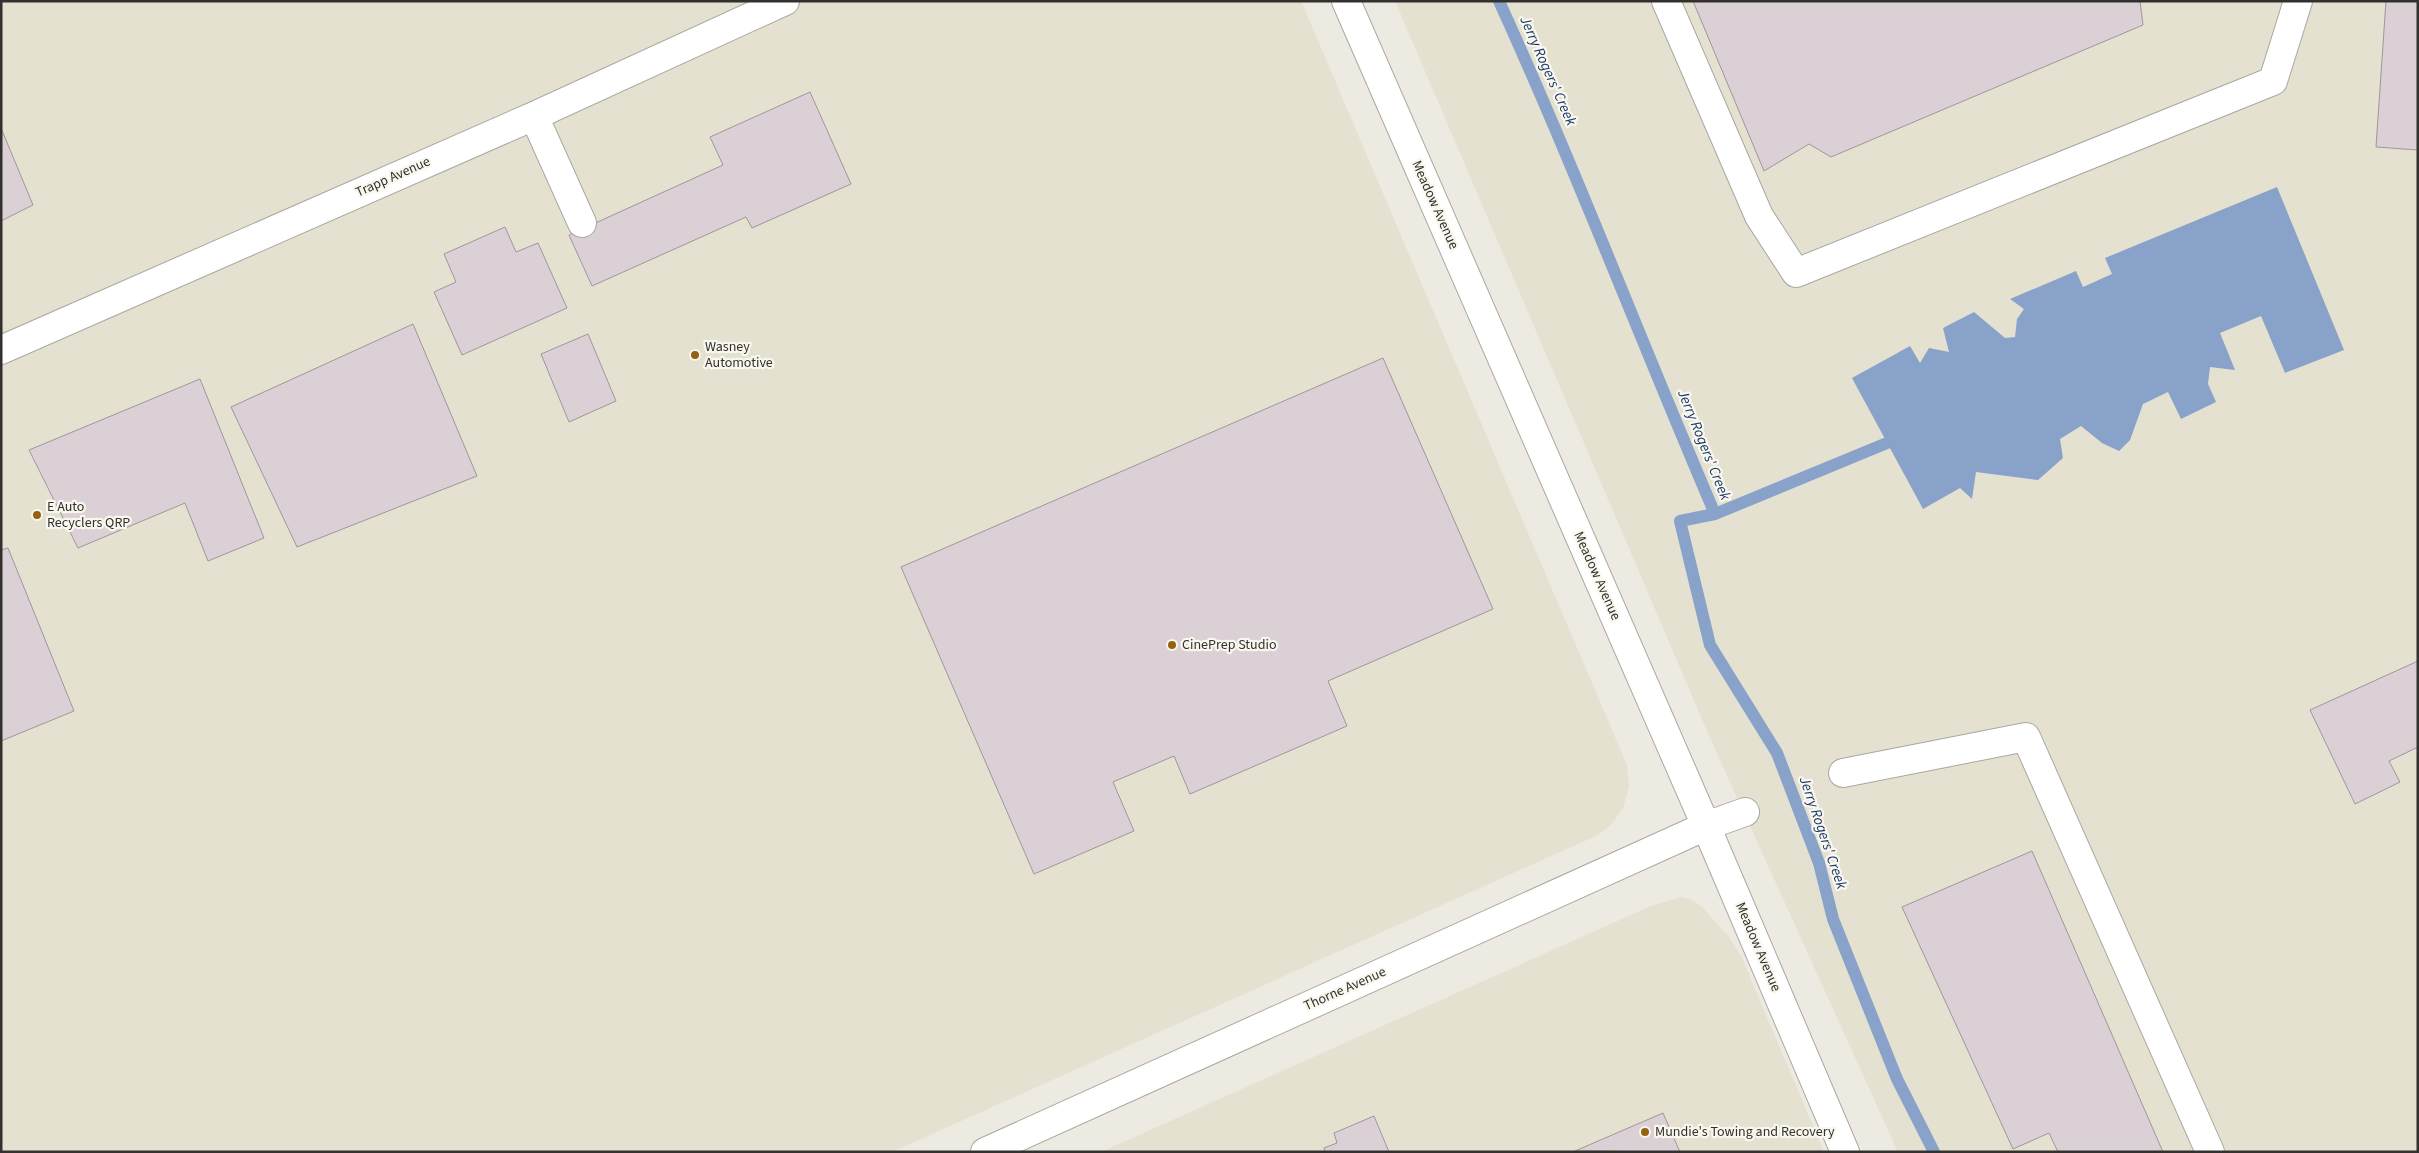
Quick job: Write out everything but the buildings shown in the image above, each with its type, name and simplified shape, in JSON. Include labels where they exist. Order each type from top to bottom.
[{"type":"street","name":"Trapp Avenue","points":[[1,350],[534,116],[785,1]]},
{"type":"street","name":"Meadow Avenue","points":[[1346,1],[1706,826],[1845,1152]]},
{"type":"street","points":[[1666,1],[1760,216],[1796,273],[2273,81],[2298,1]]},
{"type":"street","points":[[534,116],[582,222]]},
{"type":"street","points":[[1843,773],[2026,737],[2210,1152]]},
{"type":"street","name":"Thorne Avenue","points":[[984,1152],[1706,826],[1745,812]]},
{"type":"shaded area","points":[[1,1],[1301,1],[1627,765],[1629,786],[1623,808],[1611,825],[1598,835],[892,1152],[1,1152]]},
{"type":"shaded area","points":[[1395,1],[2418,1],[2418,1152],[1898,1152],[1711,740]]},
{"type":"shaded area","points":[[1682,897],[1692,900],[1703,908],[1729,937],[1742,958],[1824,1152],[1101,1152],[1651,906]]},
{"type":"water","points":[[2277,187],[2344,350],[2285,373],[2261,316],[2220,333],[2235,370],[2210,367],[2208,384],[2216,402],[2181,419],[2168,392],[2143,404],[2130,440],[2119,451],[2102,443],[2081,426],[2060,439],[2063,458],[2038,480],[1976,472],[1972,499],[1960,488],[1923,509],[1852,378],[1910,346],[1920,363],[1929,348],[1949,352],[1943,328],[1974,312],[2005,338],[2015,337],[2017,319],[2024,309],[2010,299],[2076,271],[2083,287],[2112,274],[2105,258]]},
{"type":"waterway","name":"Jerry Rogers' Creek","points":[[1499,1],[1582,193],[1715,514],[1680,521],[1710,645],[1777,753],[1819,863],[1833,919],[1897,1079],[1934,1152]]},
{"type":"waterway","points":[[1715,514],[1887,443]]},
{"type":"place","name":"Wasney Automotive","points":[[695,355]]},
{"type":"place","name":"E Auto Recyclers QRP","points":[[37,515]]},
{"type":"place","name":"CinePrep Studio","points":[[1172,645]]},
{"type":"place","name":"Mundie's Towing and Recovery","points":[[1645,1132]]}]
